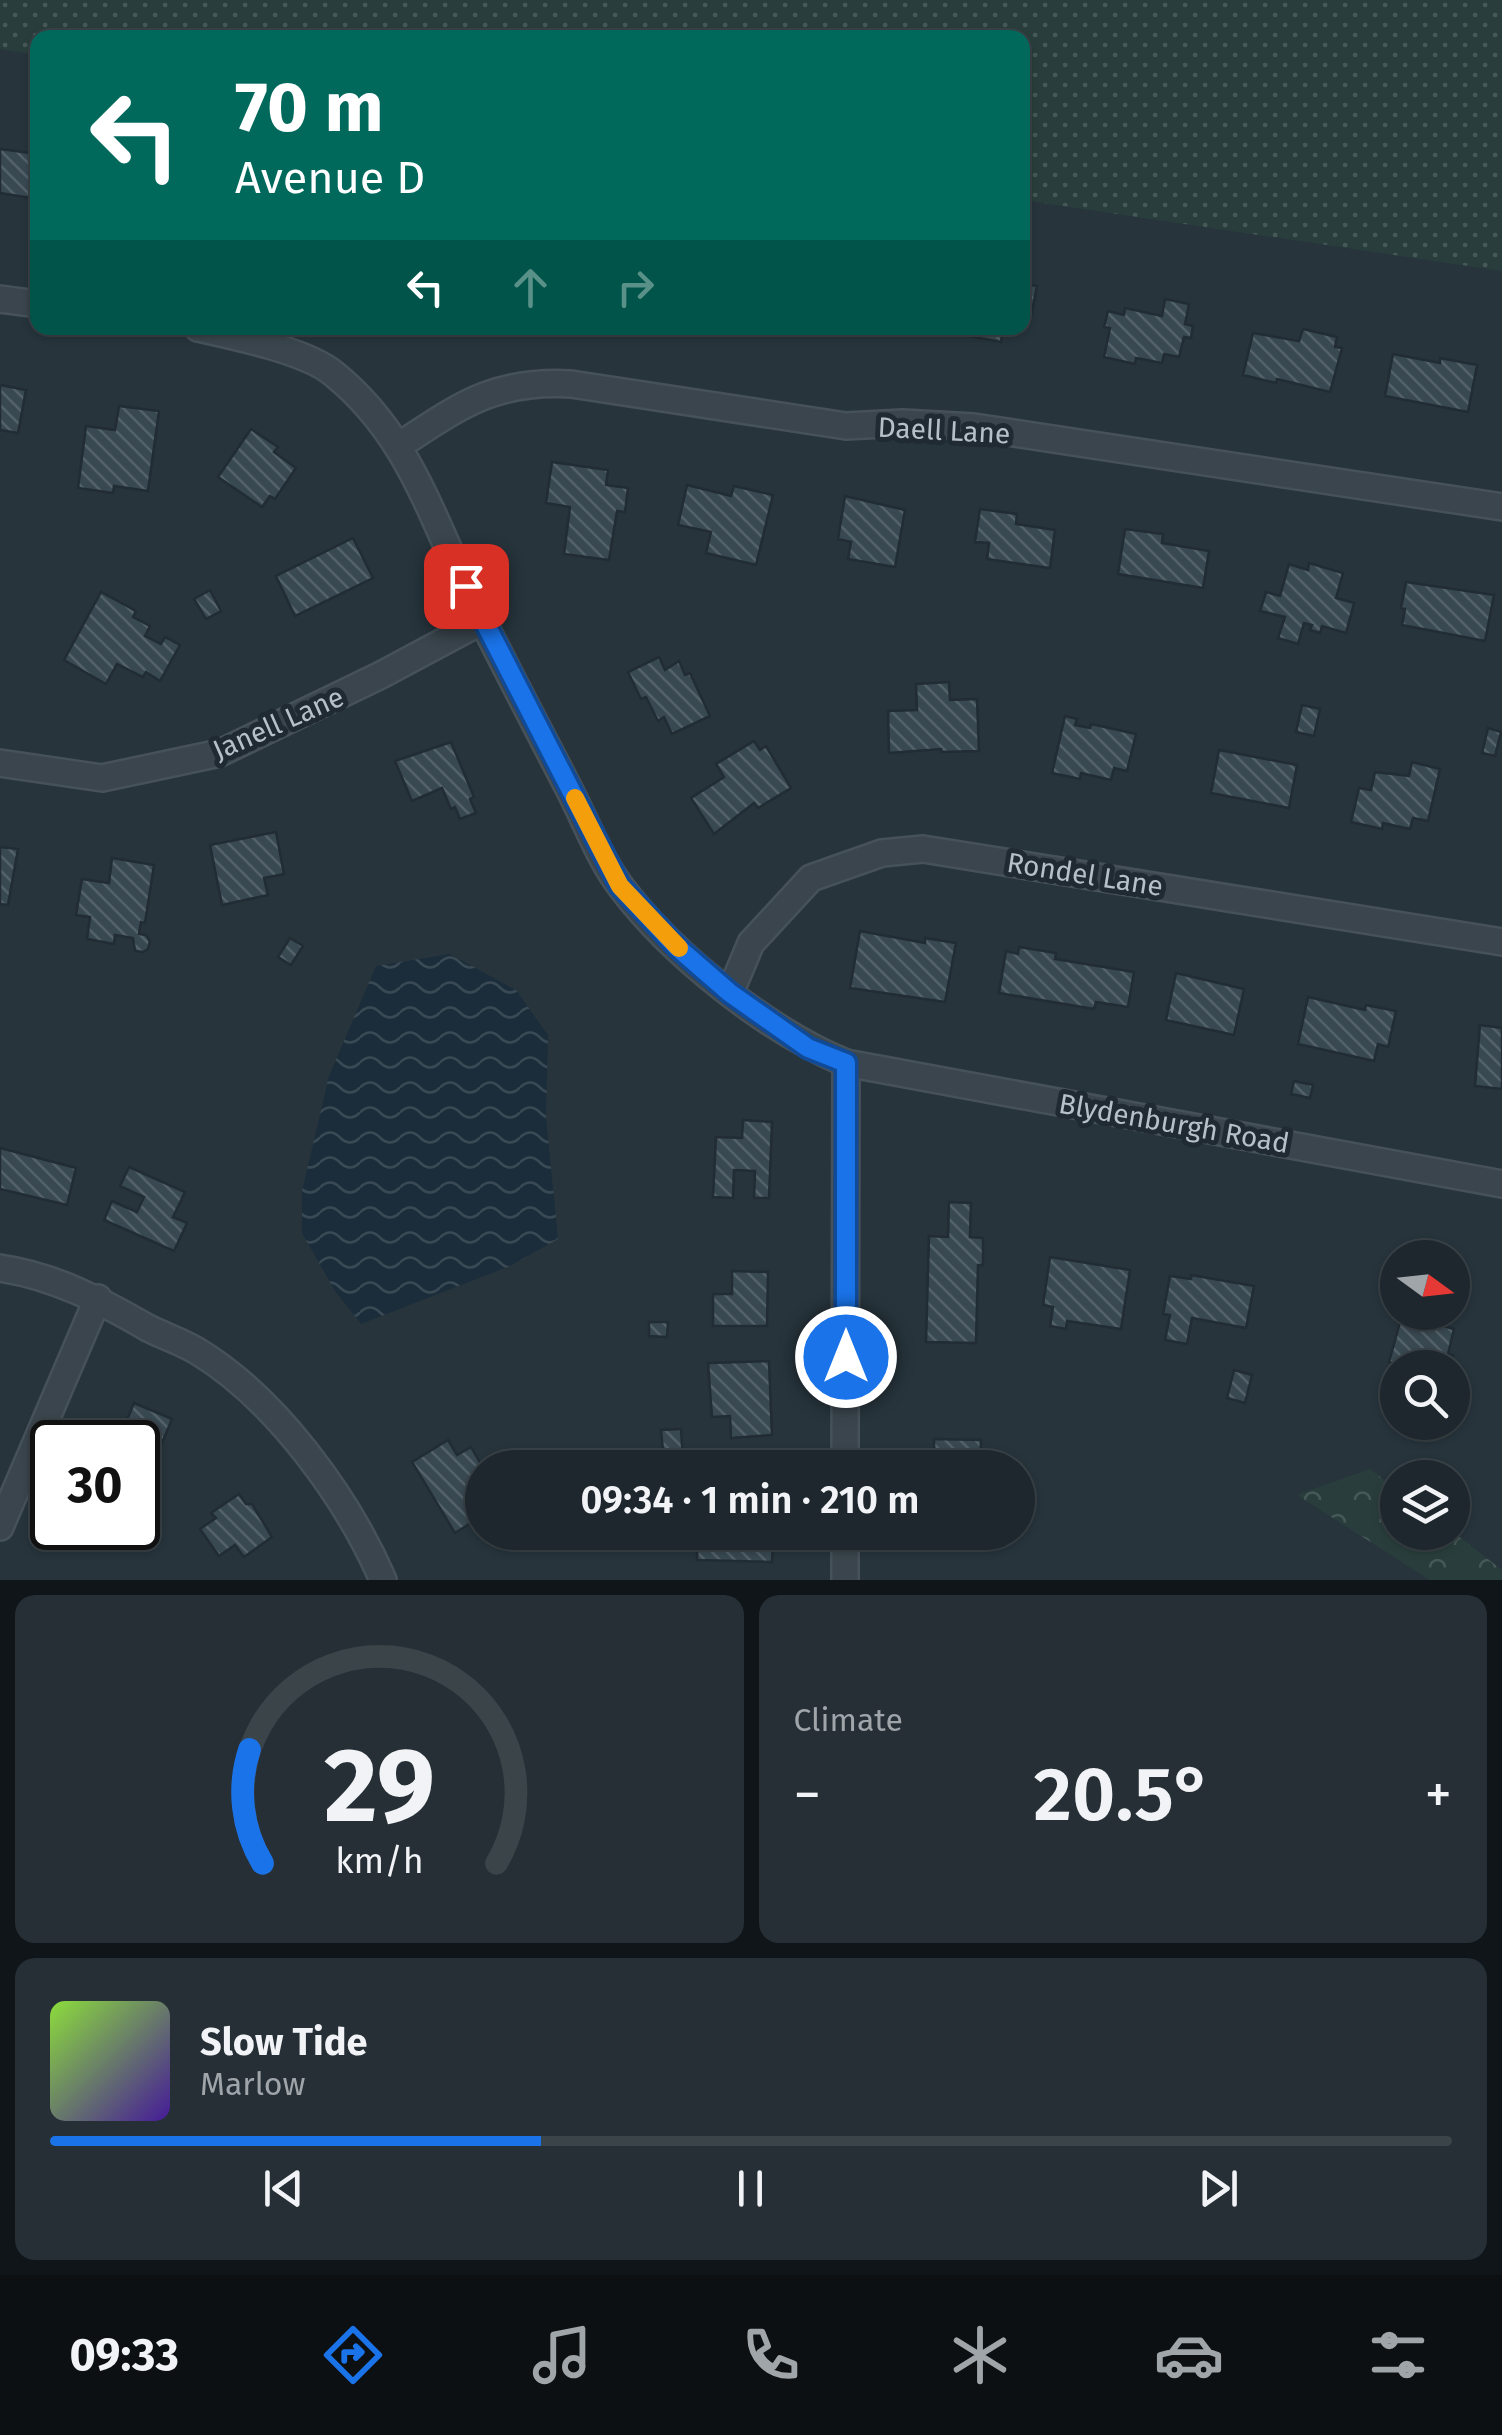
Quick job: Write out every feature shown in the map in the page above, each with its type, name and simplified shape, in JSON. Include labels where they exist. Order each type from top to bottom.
[{"type":"street","points":[[0,299],[30,303]]},
{"type":"street","name":"Blydenburgh Road","points":[[223,335],[331,370],[400,445],[482,621],[620,886],[677,947],[730,993],[808,1048],[846,1063],[1502,1184]]},
{"type":"street","name":"Daell Lane","points":[[400,445],[467,401],[501,389],[557,384],[846,426],[904,423],[974,427],[1502,506]]},
{"type":"street","name":"Janell Lane","points":[[0,763],[102,778],[220,752],[482,621]]},
{"type":"street","name":"Rondel Lane","points":[[730,993],[751,942],[811,878],[882,853],[923,849],[1502,942]]},
{"type":"street","points":[[846,1063],[846,1450]]},
{"type":"street","points":[[0,1268],[24,1272],[98,1298],[196,1351],[247,1388],[297,1443],[364,1535],[383,1580]]},
{"type":"street","points":[[0,1527],[98,1298]]},
{"type":"street","points":[[845,1550],[845,1580]]},
{"type":"green space","points":[[0,0],[1502,0],[1502,271],[1030,201],[1030,30],[30,30],[30,54],[0,49]]},
{"type":"green space","points":[[1370,1469],[1380,1477],[1380,1548],[1297,1495]]},
{"type":"green space","points":[[1470,1545],[1502,1570],[1502,1580],[1430,1580],[1383,1550],[1470,1550]]},
{"type":"water","points":[[450,954],[516,990],[548,1035],[546,1118],[558,1239],[510,1266],[361,1324],[335,1291],[302,1233],[302,1191],[329,1076],[376,966]]},
{"type":"building","points":[[0,149],[30,153],[30,198],[0,193]]},
{"type":"building","points":[[1030,285],[1037,286],[1030,322]]},
{"type":"building","points":[[1165,299],[1189,304],[1185,324],[1193,326],[1191,338],[1184,337],[1179,357],[1164,354],[1162,363],[1136,358],[1135,364],[1104,357],[1110,328],[1104,327],[1108,311],[1124,315],[1125,308],[1162,316]]},
{"type":"building","points":[[1303,329],[1337,337],[1335,347],[1342,348],[1330,392],[1243,375],[1253,333],[1299,341]]},
{"type":"building","points":[[964,335],[1002,335],[1001,342]]},
{"type":"building","points":[[1393,354],[1477,365],[1468,412],[1385,396]]},
{"type":"building","points":[[0,385],[26,390],[18,433],[0,430]]},
{"type":"building","points":[[119,406],[159,411],[148,491],[114,486],[113,493],[78,488],[86,426],[115,430]]},
{"type":"building","points":[[251,429],[278,447],[274,452],[296,468],[275,499],[270,496],[262,507],[218,477]]},
{"type":"building","points":[[552,462],[608,470],[606,485],[628,488],[625,512],[617,511],[609,560],[564,554],[570,507],[546,503]]},
{"type":"building","points":[[687,485],[731,496],[734,486],[773,495],[756,565],[706,553],[711,532],[678,525]]},
{"type":"building","points":[[845,496],[905,510],[895,567],[848,559],[851,542],[838,539]]},
{"type":"building","points":[[980,509],[1017,514],[1016,524],[1055,530],[1050,568],[987,559],[989,543],[975,542]]},
{"type":"building","points":[[1125,529],[1163,534],[1162,543],[1209,551],[1203,588],[1118,574]]},
{"type":"building","points":[[353,538],[373,578],[295,616],[276,576]]},
{"type":"building","points":[[1309,563],[1343,573],[1336,598],[1354,603],[1346,633],[1322,626],[1320,633],[1304,623],[1298,644],[1278,638],[1285,617],[1260,611],[1266,592],[1280,596],[1289,564],[1308,570]]},
{"type":"building","points":[[1406,582],[1494,595],[1485,641],[1402,625]]},
{"type":"building","points":[[210,590],[221,611],[206,619],[194,599]]},
{"type":"building","points":[[101,592],[136,611],[133,617],[150,626],[145,636],[161,644],[165,637],[180,645],[160,681],[146,672],[143,677],[117,664],[106,684],[64,660]]},
{"type":"building","points":[[659,657],[665,670],[679,661],[685,675],[690,673],[710,716],[672,734],[664,717],[658,721],[646,697],[641,699],[628,672]]},
{"type":"building","points":[[949,682],[950,700],[977,699],[979,751],[889,753],[888,711],[917,710],[916,684]]},
{"type":"building","points":[[1302,705],[1320,709],[1314,736],[1296,732]]},
{"type":"building","points":[[1065,716],[1077,719],[1075,725],[1090,728],[1091,724],[1136,734],[1127,771],[1114,768],[1111,780],[1081,773],[1080,779],[1052,773]]},
{"type":"building","points":[[1488,728],[1501,732],[1495,756],[1482,753]]},
{"type":"building","points":[[754,741],[760,750],[766,746],[791,788],[758,808],[754,803],[714,834],[691,798],[724,777],[716,764]]},
{"type":"building","points":[[451,742],[474,797],[470,799],[476,813],[460,819],[442,788],[412,801],[395,761]]},
{"type":"building","points":[[1219,750],[1297,765],[1289,808],[1211,793]]},
{"type":"building","points":[[1412,762],[1440,769],[1428,821],[1413,818],[1410,829],[1383,823],[1382,829],[1351,822],[1359,788],[1371,790],[1375,772],[1409,776]]},
{"type":"building","points":[[276,832],[284,874],[264,878],[268,895],[222,905],[210,845]]},
{"type":"building","points":[[0,847],[18,849],[8,905],[0,904]]},
{"type":"building","points":[[112,858],[154,865],[145,923],[141,922],[139,934],[150,941],[143,952],[135,951],[133,938],[115,935],[114,944],[87,939],[90,917],[76,915],[82,879],[109,883]]},
{"type":"building","points":[[860,931],[925,943],[925,938],[956,943],[945,1002],[850,988]]},
{"type":"building","points":[[290,938],[303,946],[291,965],[278,957]]},
{"type":"building","points":[[1019,947],[1056,953],[1055,959],[1134,972],[1128,1007],[1096,1002],[1094,1009],[999,993],[1006,951],[1018,954]]},
{"type":"building","points":[[1176,973],[1244,989],[1234,1035],[1166,1020]]},
{"type":"building","points":[[1308,997],[1365,1010],[1366,1005],[1396,1011],[1388,1047],[1378,1044],[1374,1061],[1298,1044]]},
{"type":"building","points":[[1480,1025],[1502,1028],[1502,1089],[1475,1086]]},
{"type":"building","points":[[1294,1081],[1313,1085],[1310,1098],[1291,1094]]},
{"type":"building","points":[[743,1120],[772,1122],[769,1198],[754,1198],[755,1171],[734,1170],[733,1198],[713,1197],[716,1137],[742,1138]]},
{"type":"building","points":[[0,1148],[76,1168],[67,1205],[0,1189]]},
{"type":"building","points":[[129,1167],[185,1192],[173,1217],[187,1223],[174,1251],[104,1220],[112,1201],[137,1212],[144,1197],[120,1186]]},
{"type":"building","points":[[949,1202],[971,1203],[970,1237],[983,1238],[983,1265],[978,1265],[976,1343],[926,1342],[929,1236],[948,1237]]},
{"type":"building","points":[[1050,1257],[1130,1270],[1121,1329],[1067,1321],[1066,1329],[1050,1326],[1053,1307],[1043,1305]]},
{"type":"building","points":[[732,1271],[768,1272],[767,1326],[713,1326],[713,1294],[732,1294]]},
{"type":"building","points":[[1191,1275],[1254,1286],[1246,1328],[1192,1318],[1187,1344],[1165,1340],[1170,1315],[1163,1314],[1170,1276],[1191,1279]]},
{"type":"building","points":[[649,1322],[668,1322],[667,1337],[649,1336]]},
{"type":"building","points":[[1398,1330],[1454,1330],[1449,1350],[1392,1350]]},
{"type":"building","points":[[769,1361],[772,1435],[731,1438],[730,1416],[712,1417],[708,1363]]},
{"type":"building","points":[[1234,1370],[1252,1375],[1245,1403],[1227,1398]]},
{"type":"building","points":[[134,1403],[172,1419],[160,1448],[160,1420],[127,1420]]},
{"type":"building","points":[[681,1429],[682,1450],[663,1450],[661,1430]]},
{"type":"building","points":[[934,1439],[981,1440],[981,1450],[934,1450]]},
{"type":"building","points":[[448,1440],[457,1455],[465,1450],[465,1527],[455,1533],[412,1462]]},
{"type":"building","points":[[239,1494],[246,1504],[252,1504],[272,1537],[244,1557],[235,1545],[219,1556],[200,1529],[216,1518],[211,1513]]},
{"type":"building","points":[[697,1550],[772,1550],[772,1562],[697,1560]]},
{"type":"slow traffic","points":[[575,798],[620,886],[679,948]]},
{"type":"route","points":[[466,586],[620,886],[677,947],[730,993],[808,1048],[846,1063],[846,1357]]}]
